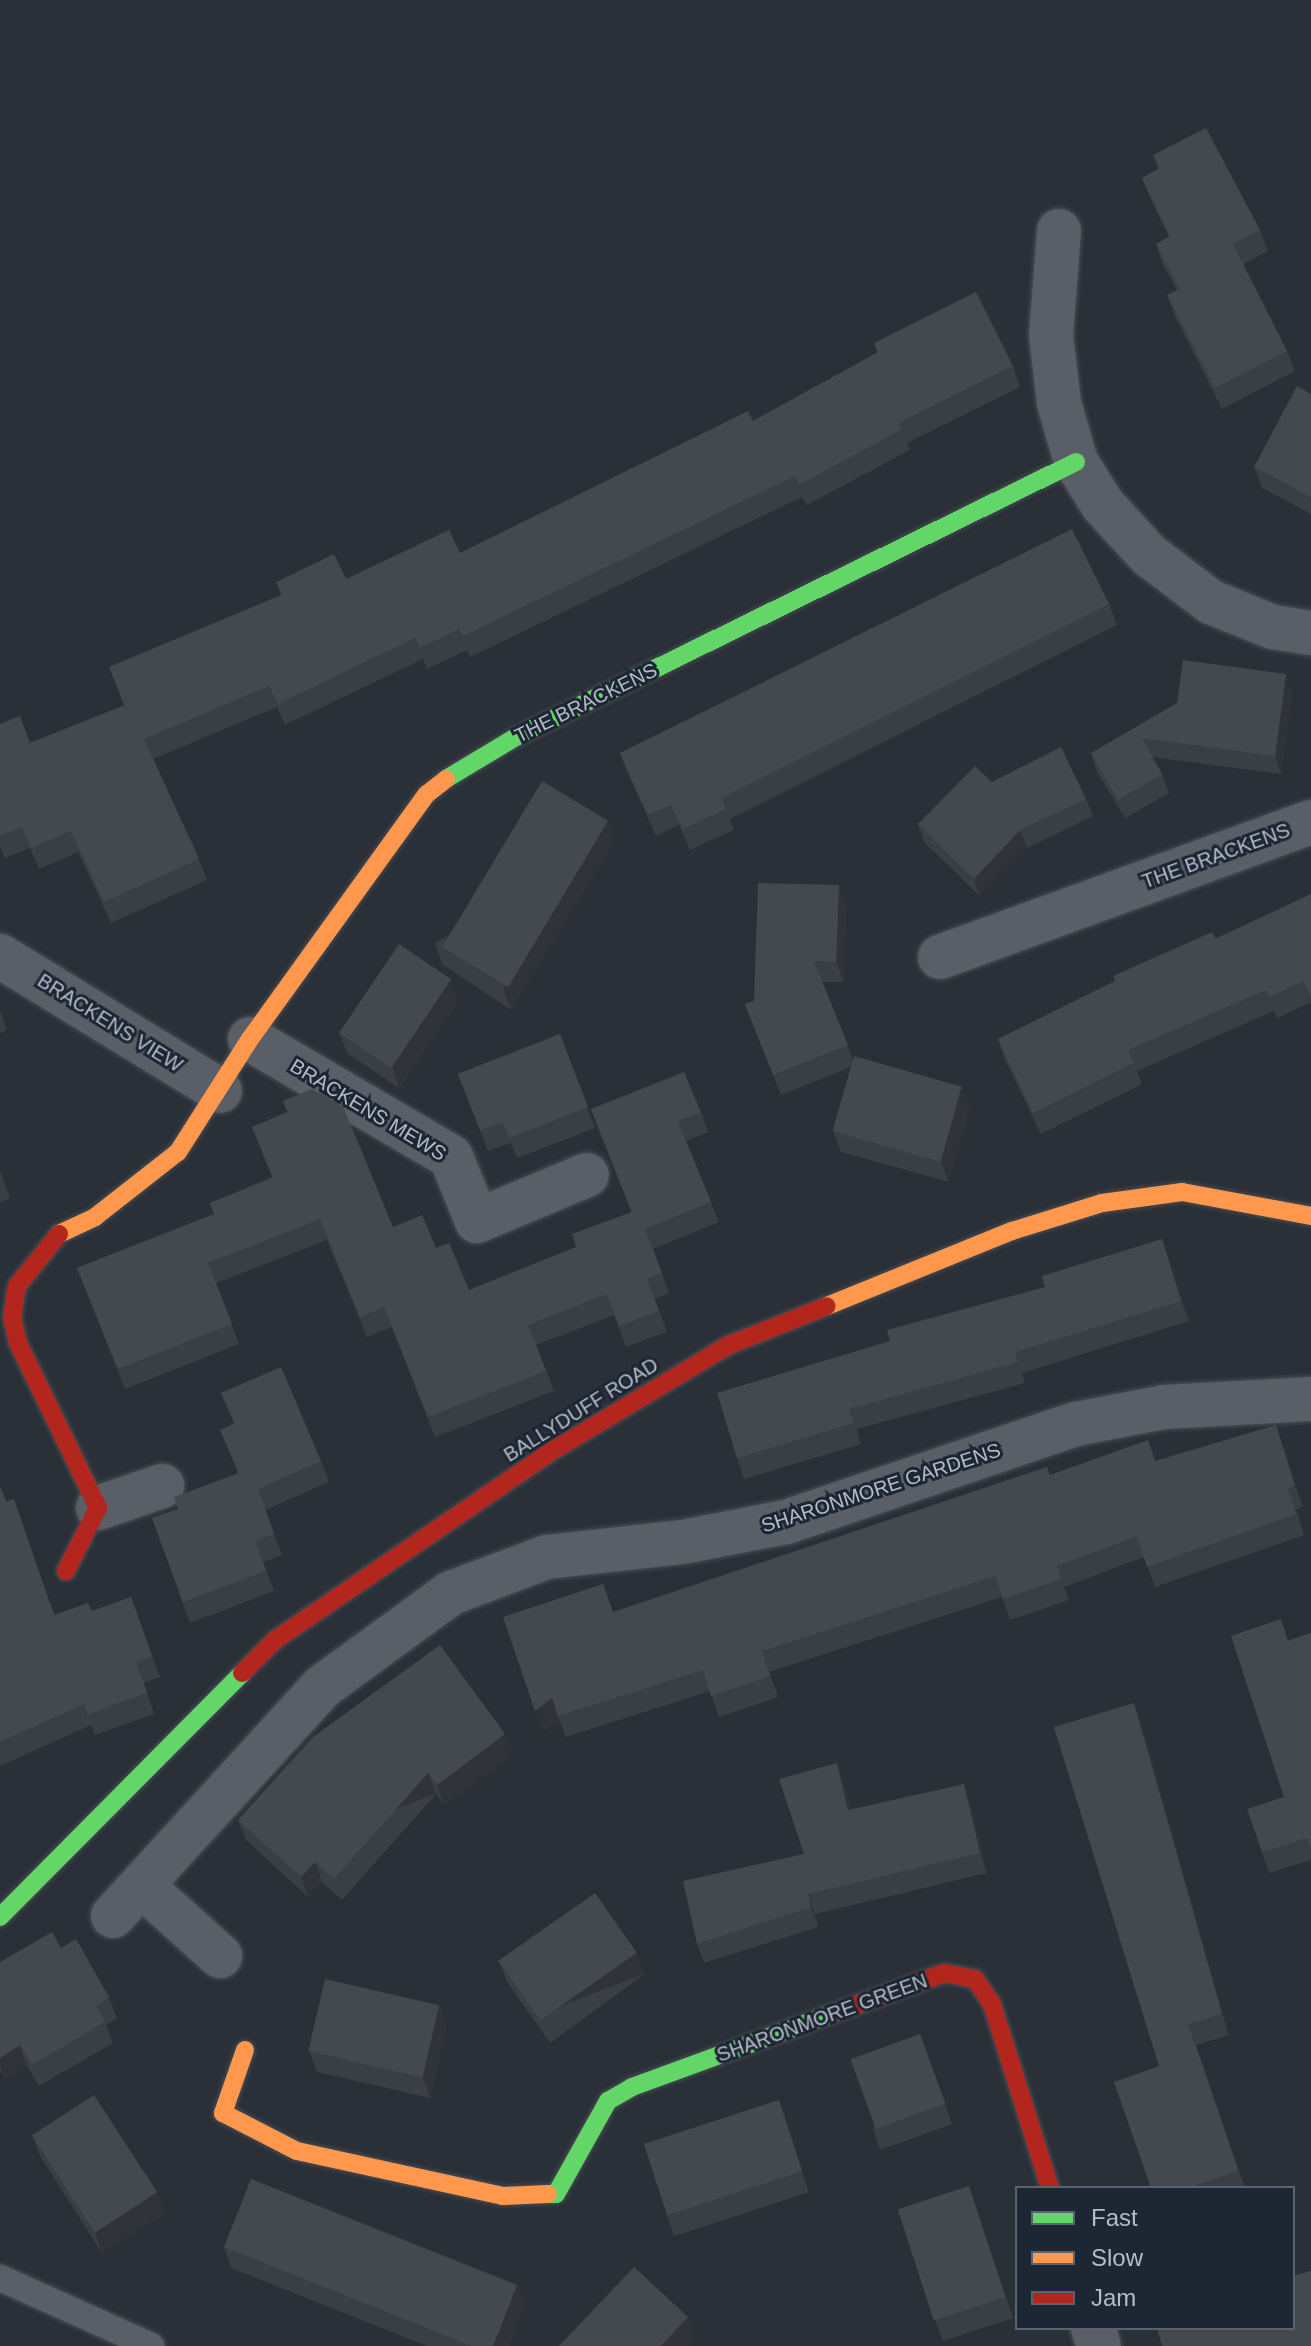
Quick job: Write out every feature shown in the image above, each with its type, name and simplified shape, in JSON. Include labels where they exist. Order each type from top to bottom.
[{"type":"street","points":[[1059,231],[1051,335],[1059,403],[1076,462],[1103,505],[1149,555],[1211,602],[1273,627],[1311,633]]},
{"type":"street","name":"THE BRACKENS","points":[[9,1289],[51,1238],[95,1217],[178,1152],[220,1091],[250,1039],[427,794],[464,765],[1076,462]]},
{"type":"street","name":"THE BRACKENS","points":[[940,957],[1311,822]]},
{"type":"street","name":"BRACKENS VIEW","points":[[0,956],[220,1091]]},
{"type":"street","name":"BRACKENS MEWS","points":[[250,1039],[451,1157],[477,1221],[587,1175]]},
{"type":"street","name":"BALLYDUFF ROAD","points":[[0,1917],[275,1640],[554,1450],[729,1345],[1012,1231],[1102,1203],[1182,1192],[1311,1216]]},
{"type":"street","points":[[9,1289],[18,1343],[98,1508]]},
{"type":"street","name":"SHARONMORE GARDENS","points":[[220,1956],[127,1901],[322,1687],[416,1614],[499,1573],[547,1557],[683,1542],[786,1522],[1076,1424],[1164,1407],[1311,1399]]},
{"type":"street","points":[[66,1571],[98,1508],[162,1486]]},
{"type":"street","name":"SHARONMORE GREEN","points":[[245,2050],[223,2113],[297,2151],[503,2196],[556,2194],[608,2101],[632,2087],[944,1973],[975,1979],[992,2004],[1049,2186]]},
{"type":"lane","points":[[0,2278],[151,2346]]},
{"type":"building","points":[[1206,128],[1260,230],[1233,244],[1287,351],[1215,388],[1167,295],[1180,289],[1156,244],[1170,236],[1142,178],[1160,168],[1153,155]]},
{"type":"building","points":[[976,292],[1013,366],[899,423],[902,429],[799,485],[795,476],[463,636],[459,629],[420,648],[415,638],[278,704],[269,686],[144,739],[199,859],[104,902],[71,831],[31,848],[22,827],[0,836],[0,724],[20,716],[30,743],[125,705],[109,667],[282,595],[276,582],[334,554],[346,579],[449,530],[460,553],[748,411],[753,421],[878,352],[874,343]]},
{"type":"building","points":[[1297,386],[1311,394],[1311,497],[1254,467]]},
{"type":"building","points":[[1072,529],[1109,604],[721,798],[726,809],[683,829],[671,805],[648,815],[620,753]]},
{"type":"building","points":[[1183,660],[1286,674],[1275,756],[1142,738],[1162,774],[1118,800],[1091,753],[1177,703]]},
{"type":"building","points":[[1061,747],[1086,799],[1020,830],[974,879],[918,824],[975,766],[992,782]]},
{"type":"building","points":[[542,781],[608,821],[508,987],[442,947]]},
{"type":"building","points":[[758,883],[839,885],[836,962],[814,961],[848,1045],[773,1075],[745,1004],[754,1001]]},
{"type":"building","points":[[1311,894],[1311,997],[1304,981],[1270,997],[1266,990],[1128,1050],[1134,1063],[1033,1113],[998,1039],[1115,981],[1113,976],[1212,932],[1216,939]]},
{"type":"building","points":[[399,944],[451,979],[391,1068],[339,1033]]},
{"type":"building","points":[[560,1034],[588,1107],[509,1138],[503,1122],[480,1130],[458,1074]]},
{"type":"building","points":[[854,1056],[962,1087],[940,1162],[833,1131]]},
{"type":"building","points":[[684,1072],[701,1112],[678,1121],[711,1202],[645,1229],[662,1273],[647,1279],[659,1311],[619,1326],[607,1294],[528,1325],[546,1371],[428,1417],[384,1307],[360,1317],[320,1219],[208,1263],[232,1324],[118,1369],[77,1268],[214,1214],[210,1203],[273,1177],[252,1127],[288,1112],[283,1101],[312,1089],[343,1106],[393,1227],[422,1215],[436,1248],[449,1243],[469,1290],[576,1247],[572,1234],[632,1212],[591,1109]]},
{"type":"building","points":[[1162,1239],[1181,1301],[1015,1352],[1018,1362],[849,1409],[854,1423],[737,1458],[717,1393],[890,1341],[887,1330],[1045,1287],[1042,1276]]},
{"type":"building","points":[[281,1367],[321,1461],[258,1489],[274,1534],[255,1541],[266,1571],[183,1602],[152,1518],[178,1509],[174,1497],[239,1473],[220,1430],[235,1423],[221,1393]]},
{"type":"building","points":[[1276,1425],[1295,1486],[1288,1488],[1296,1514],[1147,1567],[1137,1536],[1057,1566],[1061,1579],[1003,1599],[995,1576],[762,1651],[770,1676],[711,1696],[703,1670],[558,1716],[552,1698],[535,1711],[503,1617],[603,1584],[613,1612],[1047,1467],[1050,1475],[1148,1440],[1155,1461]]},
{"type":"building","points":[[0,1486],[6,1502],[14,1499],[54,1615],[88,1603],[92,1611],[131,1597],[152,1656],[136,1662],[147,1693],[87,1715],[84,1704],[0,1742]]},
{"type":"building","points":[[1281,1619],[1288,1641],[1311,1633],[1311,1849],[1307,1838],[1262,1852],[1247,1809],[1284,1797],[1231,1636]]},
{"type":"building","points":[[440,1645],[505,1734],[437,1785],[428,1773],[334,1879],[315,1862],[301,1877],[238,1820],[313,1737]]},
{"type":"building","points":[[1134,1703],[1222,2014],[1188,2024],[1238,2171],[1194,2186],[1150,2186],[1114,2082],[1159,2066],[1054,1727]]},
{"type":"building","points":[[837,1763],[848,1810],[964,1784],[980,1853],[808,1894],[811,1907],[697,1944],[683,1881],[804,1854],[779,1779]]},
{"type":"building","points":[[595,1893],[637,1953],[540,2020],[498,1961]]},
{"type":"building","points":[[52,1932],[61,1948],[76,1939],[109,1997],[96,2006],[105,2022],[32,2065],[20,2045],[0,2058],[0,1962]]},
{"type":"building","points":[[325,1979],[439,2005],[422,2077],[308,2051]]},
{"type":"building","points":[[920,2034],[945,2104],[876,2129],[850,2059]]},
{"type":"building","points":[[94,2095],[157,2192],[95,2233],[32,2135]]},
{"type":"building","points":[[779,2100],[802,2171],[667,2215],[644,2144]]},
{"type":"building","points":[[251,2179],[517,2285],[493,2346],[471,2346],[224,2247]]},
{"type":"building","points":[[969,2186],[1005,2297],[934,2320],[898,2209]]},
{"type":"building","points":[[634,2267],[688,2317],[661,2346],[559,2346]]},
{"type":"building","points":[[1311,2271],[1311,2346],[1162,2346],[1158,2330],[1295,2330],[1295,2275]]},
{"type":"traffic: fast","points":[[446,779],[516,737],[1076,462]]},
{"type":"traffic: fast","points":[[0,1917],[242,1673]]},
{"type":"traffic: fast","points":[[548,2194],[556,2194],[608,2101],[632,2087],[837,2012]]},
{"type":"traffic: slow","points":[[59,1234],[95,1217],[178,1152],[250,1039],[427,794],[446,779]]},
{"type":"traffic: slow","points":[[827,1306],[1012,1231],[1102,1203],[1182,1192],[1311,1216]]},
{"type":"traffic: slow","points":[[245,2050],[223,2113],[297,2151],[503,2196],[548,2194]]},
{"type":"traffic: jam","points":[[59,1234],[17,1286],[12,1317],[18,1343],[98,1508],[66,1571]]},
{"type":"traffic: jam","points":[[242,1673],[275,1640],[554,1450],[729,1345],[827,1306]]},
{"type":"traffic: jam","points":[[837,2012],[944,1973],[975,1979],[992,2004],[1049,2186]]}]
